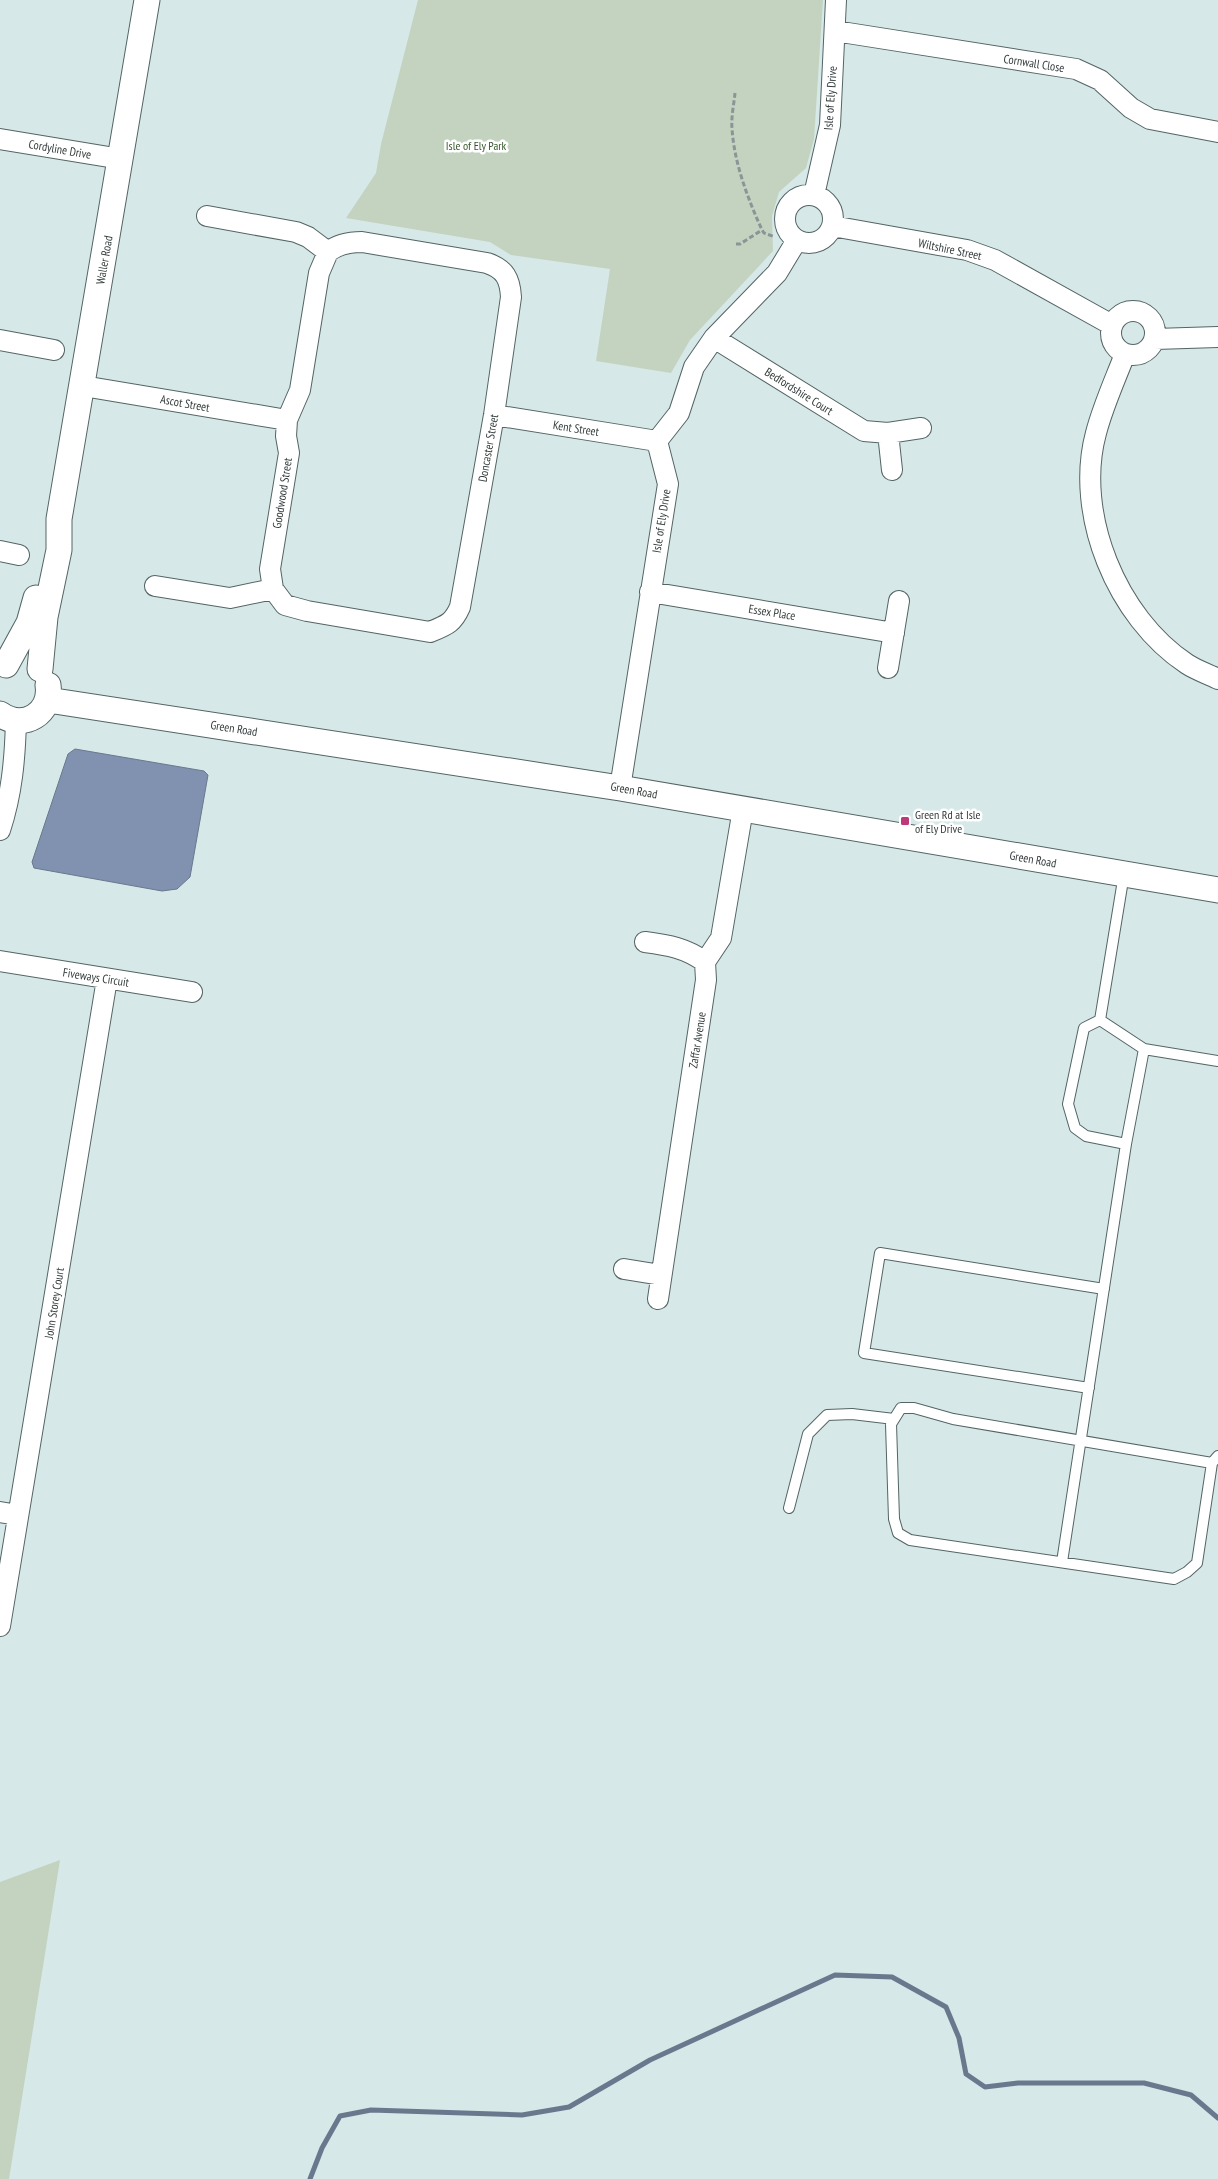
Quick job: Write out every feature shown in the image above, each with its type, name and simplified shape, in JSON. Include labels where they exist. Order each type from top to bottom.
[{"type":"street","name":"Waller Road","points":[[40,670],[45,617],[59,550],[59,519],[147,0]]},
{"type":"street","name":"Isle of Ely Drive","points":[[814,195],[830,125],[836,0]]},
{"type":"street","name":"Cornwall Close","points":[[835,31],[1076,70],[1100,80],[1131,108],[1150,119],[1218,132]]},
{"type":"street","name":"Cordyline Drive","points":[[0,139],[121,159]]},
{"type":"street","points":[[814,195],[823,199],[830,206],[833,216],[832,226],[827,236],[818,242],[807,244],[797,240],[786,230],[785,212],[789,204],[796,198],[814,195]]},
{"type":"street","points":[[207,216],[296,232],[308,237],[328,252]]},
{"type":"street","name":"Wiltshire Street","points":[[832,226],[967,250],[995,260],[1112,325]]},
{"type":"street","points":[[657,441],[679,413],[694,367],[714,338],[777,273],[797,240]]},
{"type":"street","name":"Doncaster Street","points":[[273,589],[285,604],[307,611],[430,632],[445,626],[455,619],[460,606],[494,416],[512,297],[510,286],[499,267],[487,263],[362,242],[348,242],[334,247],[328,252]]},
{"type":"street","name":"Goodwood Street","points":[[273,589],[270,569],[289,453],[286,436],[287,420],[300,390],[319,273],[328,252]]},
{"type":"street","points":[[1131,310],[1140,311],[1153,322],[1156,331],[1155,339],[1143,353],[1125,354],[1117,349],[1112,342],[1110,334],[1112,325],[1116,318],[1123,313],[1131,310]]},
{"type":"street","points":[[1155,339],[1218,337]]},
{"type":"street","name":"Bedfordshire Court","points":[[714,338],[864,431],[888,433],[922,428]]},
{"type":"street","points":[[0,340],[54,350]]},
{"type":"street","points":[[1125,354],[1096,434],[1090,472],[1094,511],[1102,549],[1118,587],[1137,616],[1160,642],[1188,664],[1218,679]]},
{"type":"street","name":"Ascot Street","points":[[82,386],[287,420]]},
{"type":"street","name":"Kent Street","points":[[494,416],[657,441]]},
{"type":"street","points":[[888,433],[892,470]]},
{"type":"street","name":"Isle of Ely Drive","points":[[620,788],[668,484],[657,441]]},
{"type":"street","name":"Waller Road","points":[[3,667],[29,623],[48,546],[59,519]]},
{"type":"street","points":[[155,586],[230,598],[273,589]]},
{"type":"street","name":"Essex Place","points":[[650,592],[894,633]]},
{"type":"street","points":[[888,668],[899,601]]},
{"type":"street","points":[[0,830],[6,811],[15,763],[8,718],[25,721],[40,714],[48,700],[48,684],[40,670],[24,662],[3,667]]},
{"type":"street","name":"Green Road","points":[[48,700],[620,788],[1218,890]]},
{"type":"street","points":[[646,942],[681,948],[693,953],[705,962],[722,938],[743,809]]},
{"type":"street","name":"Fiveways Circuit","points":[[0,960],[192,992]]},
{"type":"street","name":"Zaffar Avenue","points":[[658,1299],[706,980],[705,962]]},
{"type":"street","name":"John Storey Court","points":[[0,1626],[9,1513],[107,979]]},
{"type":"street","points":[[624,1268],[661,1275]]},
{"type":"lane","points":[[1100,1020],[1124,874]]},
{"type":"lane","points":[[1100,1020],[1144,1049],[1218,1061]]},
{"type":"lane","points":[[1100,1020],[1084,1028],[1068,1104],[1075,1128],[1086,1136],[1126,1144]]},
{"type":"lane","points":[[1062,1562],[1126,1144],[1144,1049]]},
{"type":"lane","points":[[1089,1388],[864,1353],[880,1253],[1104,1289]]},
{"type":"lane","points":[[900,1408],[914,1408],[953,1419],[1215,1459],[1198,1562],[1187,1572],[1174,1579],[910,1540],[898,1533],[894,1518],[891,1424],[894,1418],[900,1408]]},
{"type":"lane","points":[[789,1508],[808,1434],[827,1415],[852,1414],[894,1418]]},
{"type":"path","points":[[735,93],[732,126],[735,150],[745,185],[762,230],[764,233],[775,237]]},
{"type":"path","points":[[736,244],[740,244],[762,230]]},
{"type":"green space","name":"Isle of Ely Park","points":[[418,0],[823,0],[814,139],[806,168],[779,192],[772,216],[773,251],[690,340],[671,373],[596,361],[610,269],[511,255],[490,242],[346,218],[376,173],[381,144]]},
{"type":"green space","points":[[60,1860],[9,2179],[0,2179],[0,1882]]},
{"type":"water","points":[[75,749],[204,771],[208,775],[190,877],[177,889],[162,891],[34,868],[32,862],[68,754]]},
{"type":"waterway","points":[[310,2179],[322,2148],[340,2116],[371,2110],[522,2115],[569,2107],[650,2060],[835,1975],[892,1977],[946,2007],[959,2038],[966,2074],[985,2087],[1018,2083],[1144,2083],[1191,2095],[1218,2118]]},
{"type":"place","name":"Green Rd at Isle of Ely Drive","points":[[905,821]]}]
